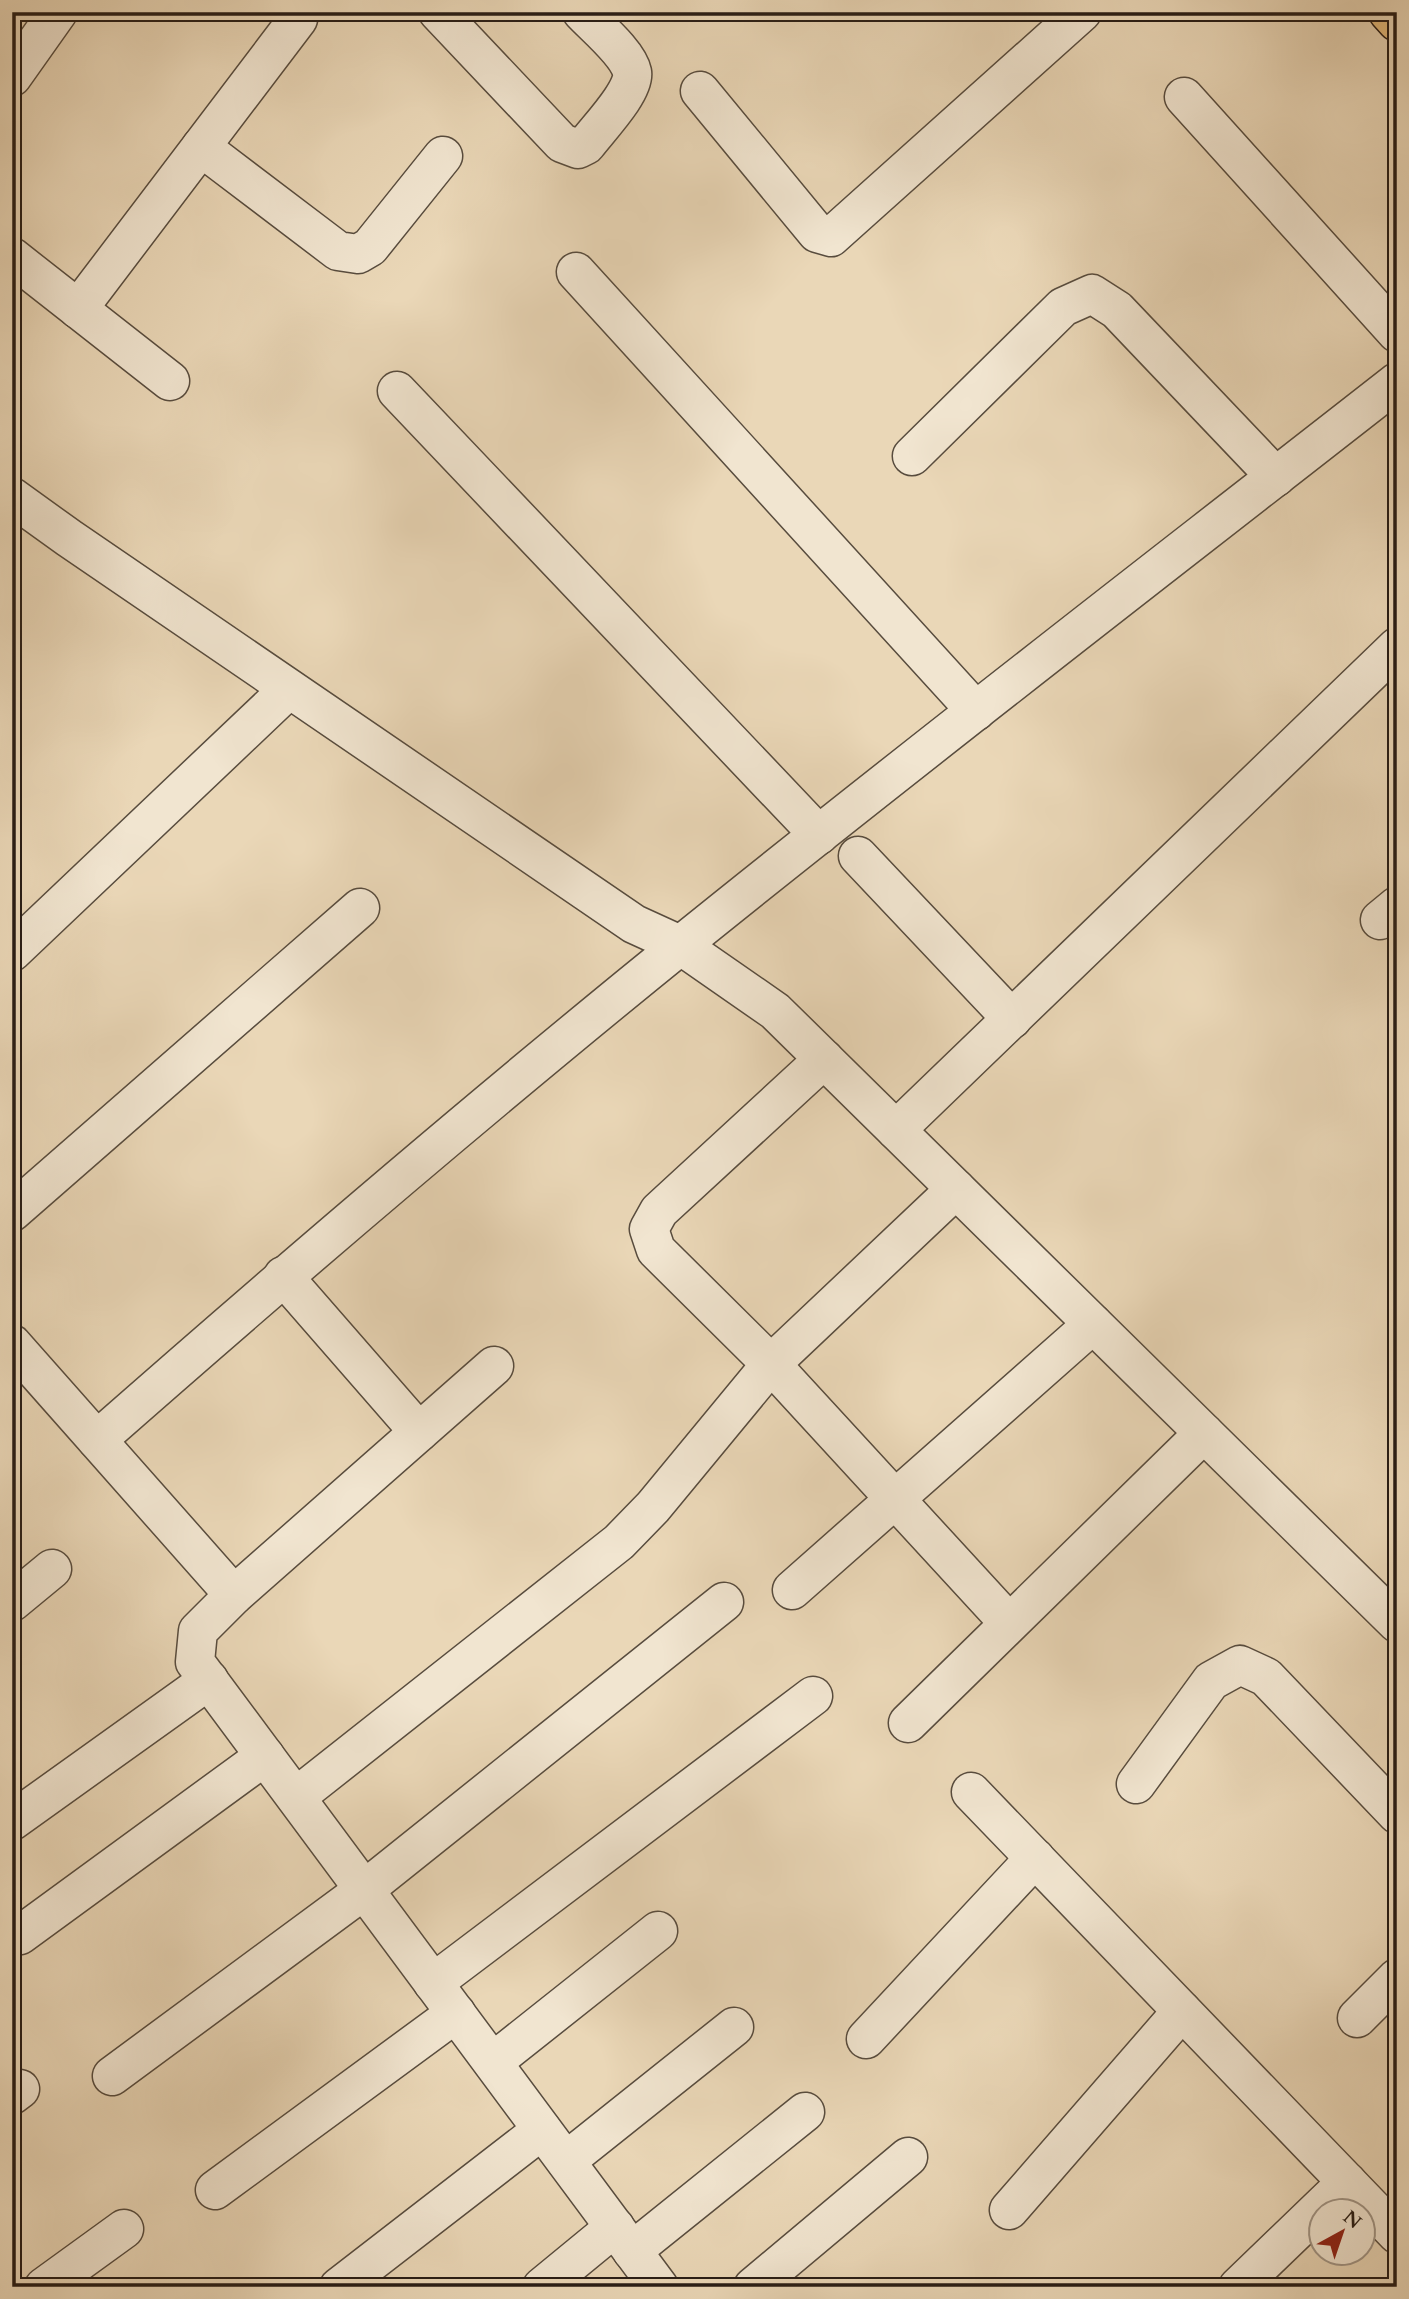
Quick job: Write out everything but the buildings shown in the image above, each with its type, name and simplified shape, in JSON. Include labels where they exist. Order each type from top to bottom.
[{"type":"main road","points":[[1388,12],[1397,22]]},
{"type":"street","points":[[12,77],[58,12]]},
{"type":"street","points":[[438,12],[562,143],[578,149],[586,145],[629,88],[632,73],[625,58],[582,12]]},
{"type":"street","points":[[700,92],[817,233],[831,237],[1082,12]]},
{"type":"street","points":[[78,309],[298,19]]},
{"type":"street","points":[[1184,97],[1397,333]]},
{"type":"street","points":[[201,148],[338,251],[358,254],[370,247],[443,156]]},
{"type":"street","points":[[12,257],[170,382]]},
{"type":"street","points":[[576,272],[976,711]]},
{"type":"street","points":[[912,456],[1063,307],[1092,294],[1117,310],[1276,477]]},
{"type":"street","points":[[97,1440],[283,1276],[680,945],[1397,383]]},
{"type":"street","points":[[397,391],[819,835]]},
{"type":"street","points":[[12,496],[69,538],[634,924],[680,945],[775,1011],[1397,1623]]},
{"type":"street","points":[[896,1130],[1397,646]]},
{"type":"street","points":[[12,952],[289,689]]},
{"type":"street","points":[[858,856],[1012,1019]]},
{"type":"street","points":[[12,1212],[359,908]]},
{"type":"street","points":[[824,1059],[659,1211],[649,1230],[656,1250],[771,1364],[1009,1623]]},
{"type":"street","points":[[296,1797],[619,1542],[653,1507],[771,1364],[956,1189]]},
{"type":"street","points":[[283,1276],[419,1432]]},
{"type":"street","points":[[792,1590],[1093,1324]]},
{"type":"street","points":[[12,1344],[234,1594]]},
{"type":"street","points":[[494,1366],[234,1594],[198,1631],[195,1662],[659,2287]]},
{"type":"street","points":[[908,1723],[1204,1433]]},
{"type":"street","points":[[12,1602],[52,1569]]},
{"type":"street","points":[[112,2076],[364,1890],[724,1602]]},
{"type":"street","points":[[1136,1784],[1211,1681],[1240,1665],[1266,1677],[1397,1814]]},
{"type":"street","points":[[12,1821],[209,1680]]},
{"type":"street","points":[[433,1983],[813,1696]]},
{"type":"street","points":[[20,1935],[265,1756]]},
{"type":"street","points":[[971,1792],[1397,2234]]},
{"type":"street","points":[[866,2039],[1034,1858]]},
{"type":"street","points":[[492,2062],[658,1931]]},
{"type":"street","points":[[1357,2018],[1397,1978]]},
{"type":"street","points":[[1009,2210],[1182,2011]]},
{"type":"street","points":[[215,2190],[456,2013]]},
{"type":"street","points":[[566,2161],[734,2027]]},
{"type":"street","points":[[542,2287],[624,2239],[805,2112]]},
{"type":"street","points":[[339,2287],[542,2130]]},
{"type":"street","points":[[753,2287],[908,2157]]},
{"type":"street","points":[[1238,2287],[1347,2182]]},
{"type":"street","points":[[44,2287],[124,2230]]}]
